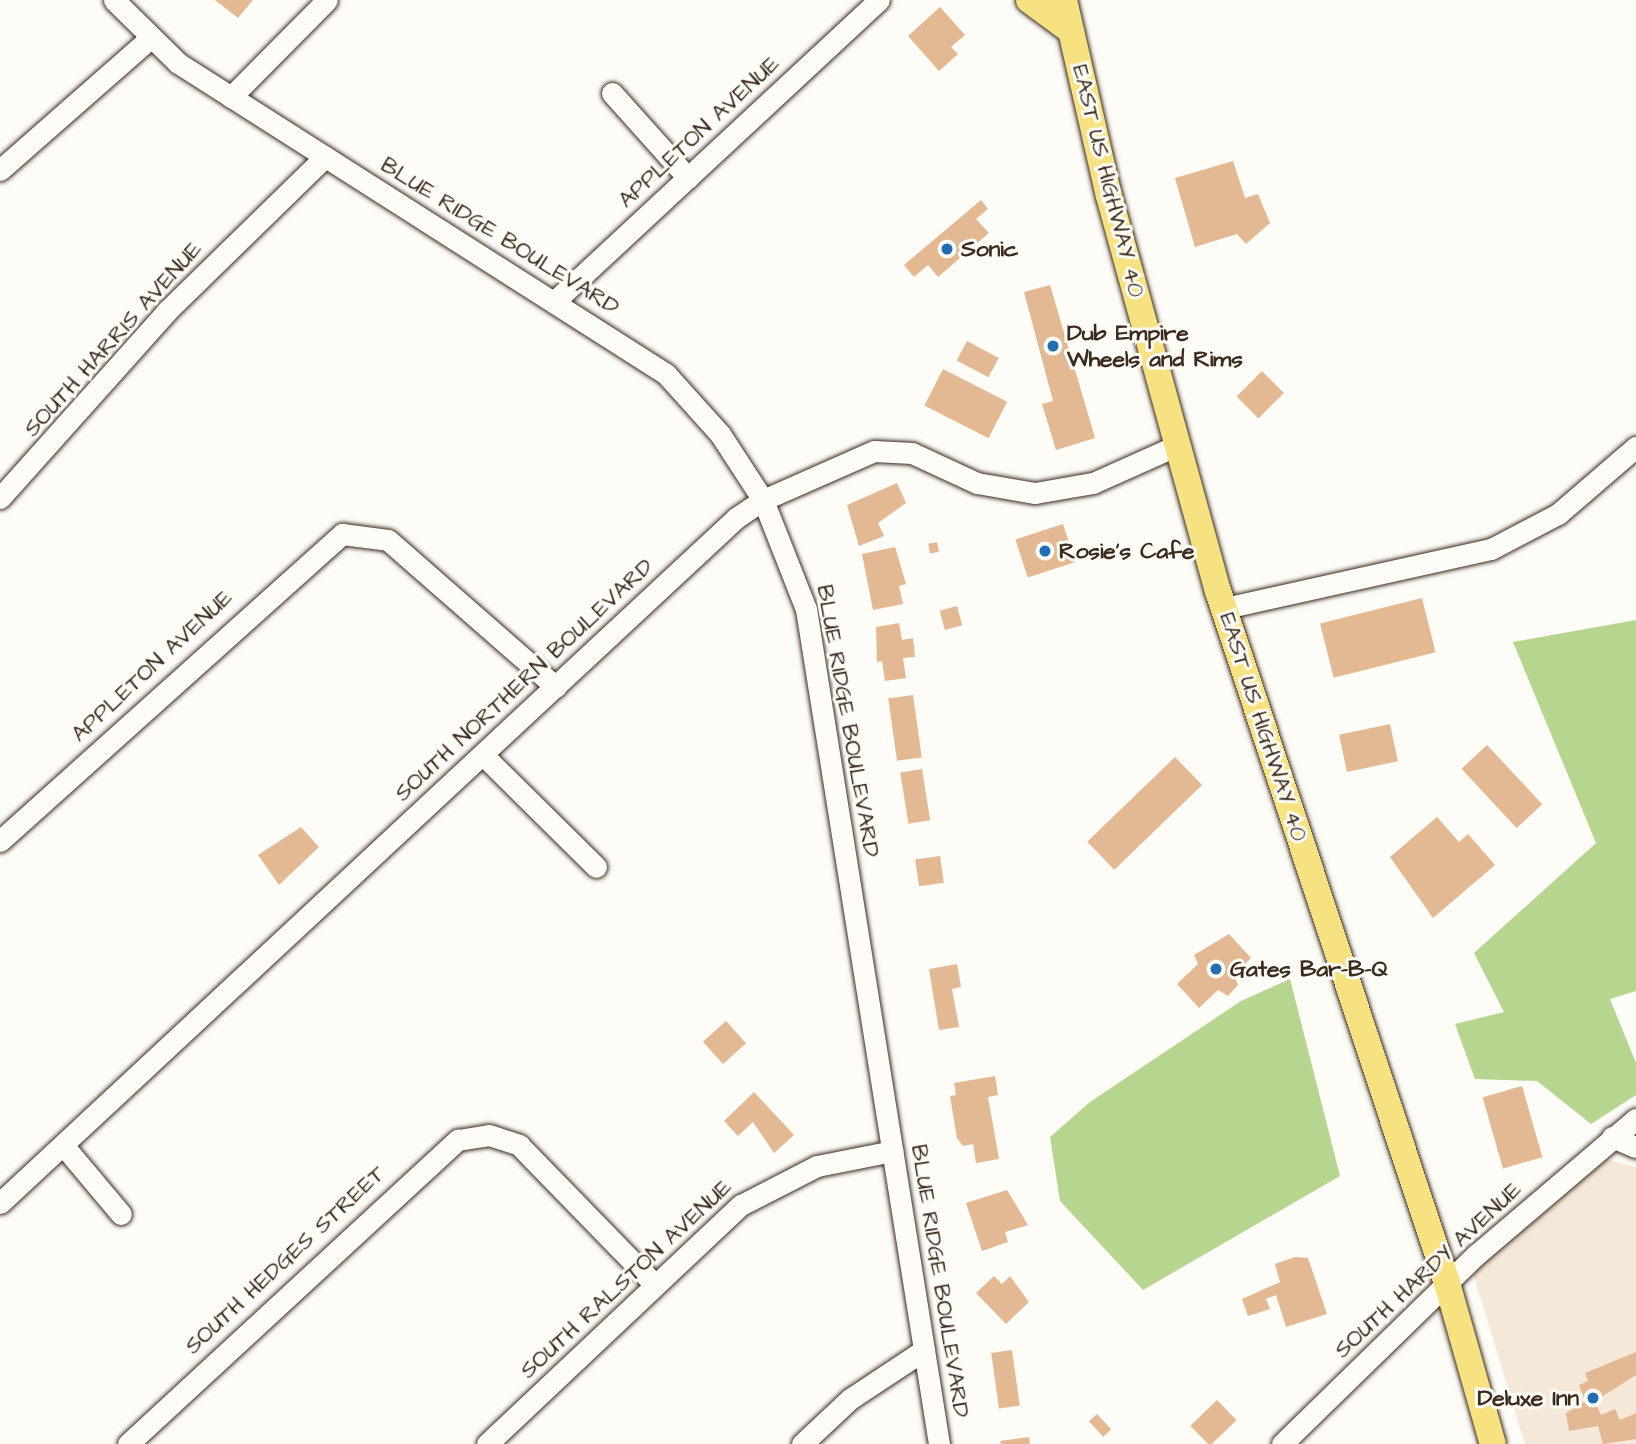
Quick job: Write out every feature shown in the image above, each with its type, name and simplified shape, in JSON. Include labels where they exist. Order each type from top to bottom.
[{"type":"main road","points":[[1029,0],[1071,31]]},
{"type":"main road","name":"EAST US HIGHWAY 40","points":[[1064,0],[1178,444],[1225,608],[1447,1283],[1493,1444]]},
{"type":"street","name":"BLUE RIDGE BOULEVARD","points":[[114,0],[149,39],[231,97],[666,374],[720,434],[763,500],[806,609],[939,1444]]},
{"type":"street","points":[[231,97],[327,0]]},
{"type":"street","name":"APPLETON AVENUE","points":[[555,301],[879,0]]},
{"type":"street","points":[[0,170],[149,39]]},
{"type":"street","points":[[612,93],[688,178]]},
{"type":"street","name":"SOUTH HARRIS AVENUE","points":[[0,498],[167,310],[325,156]]},
{"type":"street","name":"SOUTH NORTHERN BOULEVARD","points":[[0,1203],[556,687],[763,500],[874,451],[912,453],[977,483],[1035,493],[1093,484],[1178,444]]},
{"type":"street","points":[[1225,608],[1491,548],[1558,514],[1636,447]]},
{"type":"street","name":"APPLETON AVENUE","points":[[0,841],[342,534],[388,540],[556,687]]},
{"type":"street","points":[[483,755],[596,867]]},
{"type":"street","name":"SOUTH HARDY AVENUE","points":[[1282,1444],[1447,1283],[1612,1137],[1636,1119]]},
{"type":"street","name":"SOUTH HEDGES STREET","points":[[128,1444],[438,1153],[458,1140],[489,1135],[519,1145],[655,1285]]},
{"type":"street","points":[[1612,1137],[1636,1147]]},
{"type":"street","points":[[63,1145],[121,1214]]},
{"type":"street","name":"SOUTH RALSTON AVENUE","points":[[487,1444],[655,1285],[768,1187],[817,1166],[893,1151]]},
{"type":"street","points":[[802,1444],[885,1372],[925,1350]]},
{"type":"shaded area","points":[[1605,1159],[1636,1167],[1636,1444],[1525,1444],[1471,1267]]},
{"type":"green space","points":[[1636,620],[1636,991],[1610,999],[1636,1063],[1636,1095],[1591,1124],[1537,1081],[1475,1079],[1455,1024],[1504,1012],[1474,953],[1596,843],[1513,642]]},
{"type":"green space","points":[[1290,979],[1340,1176],[1143,1290],[1060,1201],[1050,1137],[1090,1102],[1241,1001]]},
{"type":"building","points":[[215,0],[253,0],[238,18]]},
{"type":"building","points":[[940,7],[965,35],[951,47],[958,54],[939,71],[908,36]]},
{"type":"building","points":[[1233,161],[1245,198],[1258,194],[1270,223],[1246,244],[1237,234],[1195,247],[1175,178]]},
{"type":"building","name":"Sonic","points":[[981,200],[988,209],[976,219],[989,233],[938,277],[928,265],[914,277],[904,265]]},
{"type":"building","name":"Dub Empire Wheels and Rims","points":[[1050,285],[1095,438],[1056,450],[1042,404],[1053,401],[1024,292]]},
{"type":"building","points":[[967,341],[999,358],[988,377],[957,360]]},
{"type":"building","points":[[943,369],[1007,402],[989,438],[924,406]]},
{"type":"building","points":[[1262,371],[1284,393],[1258,418],[1237,396]]},
{"type":"building","points":[[897,483],[906,503],[878,523],[884,536],[859,546],[847,505]]},
{"type":"building","name":"Rosie's Cafe","points":[[1063,524],[1075,562],[1028,577],[1015,539]]},
{"type":"building","points":[[937,542],[939,552],[930,554],[928,544]]},
{"type":"building","points":[[895,547],[906,584],[899,586],[903,604],[873,610],[862,554]]},
{"type":"building","points":[[1422,598],[1436,652],[1334,678],[1320,623]]},
{"type":"building","points":[[957,606],[962,625],[945,630],[940,611]]},
{"type":"building","points":[[899,623],[902,640],[913,638],[915,657],[903,658],[906,678],[885,681],[882,661],[877,662],[876,627]]},
{"type":"building","points":[[913,695],[922,757],[897,761],[888,698]]},
{"type":"building","points":[[1390,724],[1398,761],[1347,772],[1339,735]]},
{"type":"building","points":[[1487,745],[1542,804],[1517,828],[1461,769]]},
{"type":"building","points":[[1175,757],[1202,785],[1114,870],[1087,842]]},
{"type":"building","points":[[922,769],[930,820],[908,824],[900,772]]},
{"type":"building","points":[[1437,817],[1459,842],[1468,834],[1495,865],[1433,918],[1390,857]]},
{"type":"building","points":[[301,827],[319,847],[279,885],[258,855]]},
{"type":"building","points":[[940,856],[944,883],[919,886],[915,859]]},
{"type":"building","name":"Gates Bar-B-Q","points":[[1229,934],[1251,958],[1234,975],[1238,985],[1228,996],[1218,990],[1199,1008],[1177,984],[1198,964],[1194,955]]},
{"type":"building","points":[[957,964],[961,987],[952,989],[959,1027],[939,1030],[929,969]]},
{"type":"building","points":[[726,1021],[746,1043],[723,1064],[703,1042]]},
{"type":"building","points":[[995,1076],[998,1095],[988,1097],[999,1159],[976,1163],[973,1144],[963,1146],[957,1138],[950,1096],[956,1095],[954,1083]]},
{"type":"building","points":[[1522,1086],[1542,1157],[1503,1168],[1483,1097]]},
{"type":"building","points":[[754,1092],[794,1135],[774,1153],[753,1122],[738,1136],[724,1121]]},
{"type":"building","points":[[1007,1190],[1028,1225],[1005,1232],[1008,1242],[982,1251],[966,1203]]},
{"type":"building","points":[[1295,1257],[1308,1258],[1327,1314],[1286,1327],[1276,1295],[1266,1299],[1270,1309],[1248,1316],[1242,1299],[1280,1282],[1275,1264]]},
{"type":"building","points":[[994,1276],[1002,1284],[1010,1276],[1029,1302],[1006,1324],[976,1293]]},
{"type":"building","points":[[1012,1350],[1020,1405],[999,1408],[991,1353]]},
{"type":"building","name":"Deluxe Inn","points":[[1636,1352],[1636,1375],[1595,1401],[1601,1415],[1615,1409],[1620,1420],[1636,1413],[1636,1439],[1603,1444],[1598,1426],[1569,1431],[1566,1413],[1585,1401],[1579,1385],[1588,1381],[1585,1373]]},
{"type":"building","points":[[1217,1400],[1236,1420],[1212,1444],[1208,1444],[1190,1426]]},
{"type":"building","points":[[1097,1414],[1111,1429],[1103,1437],[1089,1422]]},
{"type":"building","points":[[1029,1437],[1030,1444],[1001,1444],[1000,1441]]},
{"type":"place","name":"Sonic","points":[[947,249]]},
{"type":"place","name":"Dub Empire Wheels and Rims","points":[[1053,346]]},
{"type":"place","name":"Rosie's Cafe","points":[[1045,551]]},
{"type":"place","name":"Gates Bar-B-Q","points":[[1216,969]]},
{"type":"place","name":"Deluxe Inn","points":[[1593,1398]]}]
